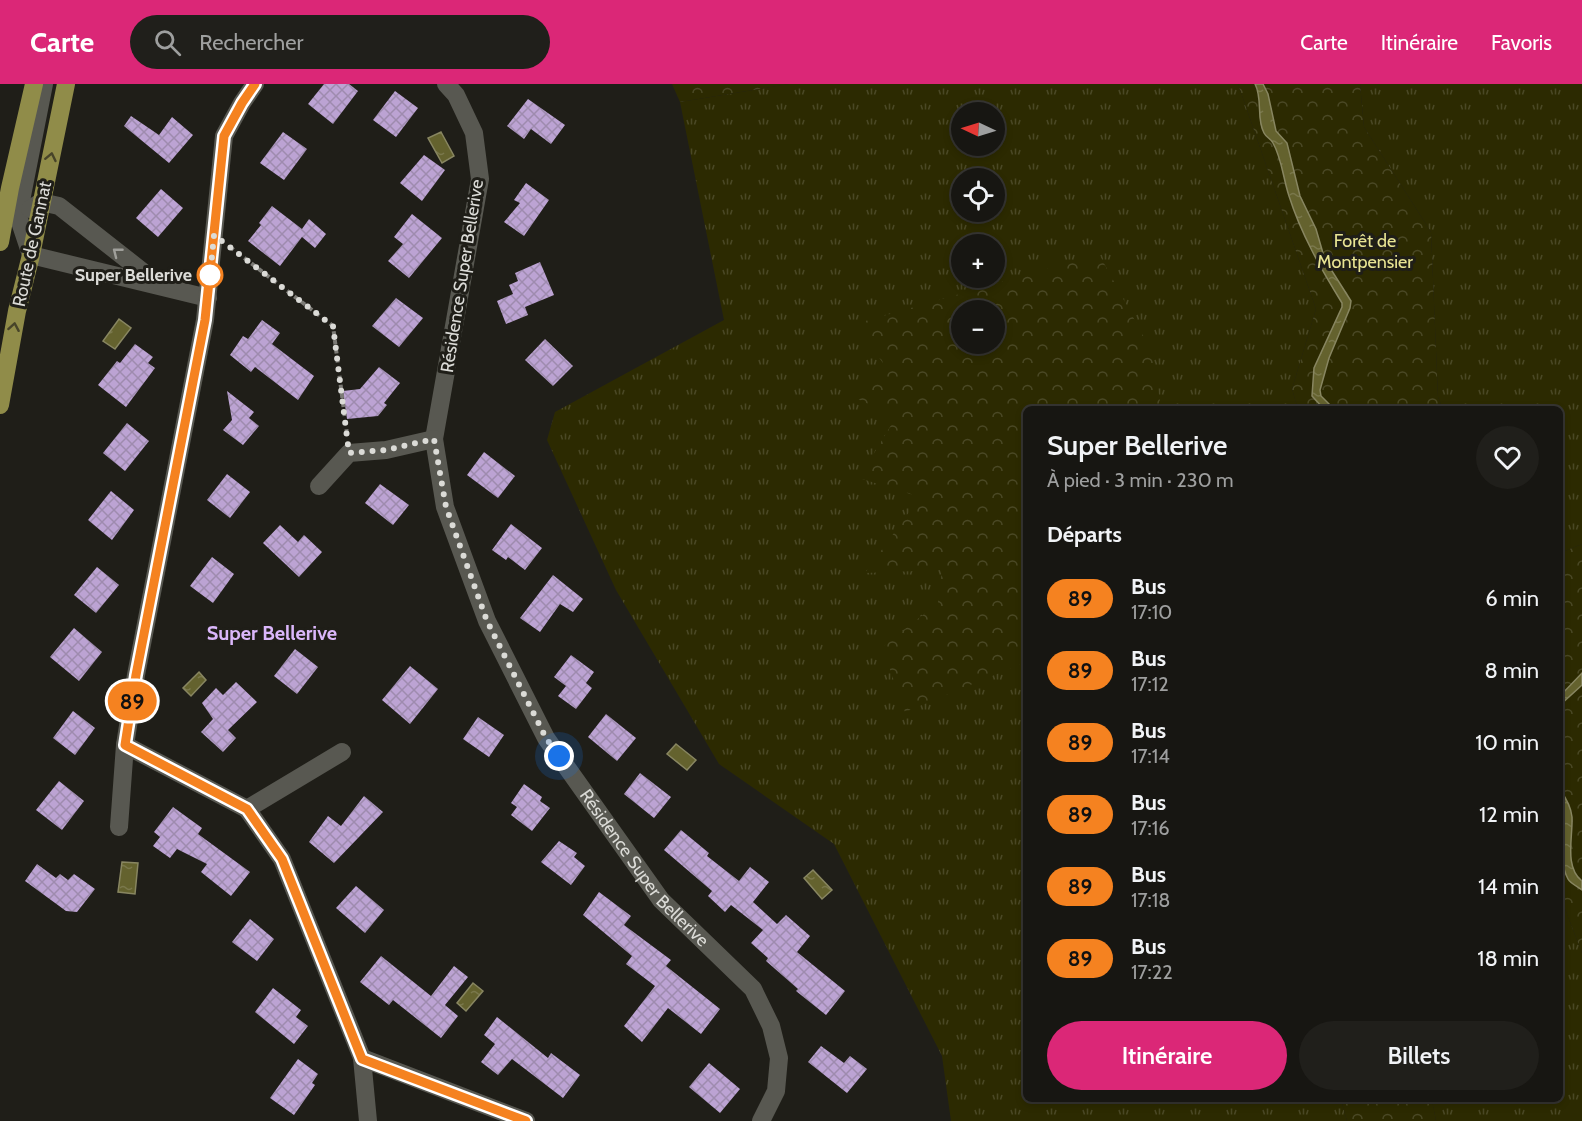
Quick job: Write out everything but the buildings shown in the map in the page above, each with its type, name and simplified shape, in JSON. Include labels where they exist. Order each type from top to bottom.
[{"type":"main road","name":"Route de Gannat","points":[[0,242],[34,84]]},
{"type":"main road","name":"Route de Gannat","points":[[0,405],[17,311],[32,255],[66,84]]},
{"type":"street","points":[[0,250],[18,216],[44,84]]},
{"type":"street","points":[[119,827],[125,745],[136,675],[208,298],[224,136],[255,84]]},
{"type":"street","name":"Résidence Super Bellerive","points":[[446,84],[456,96],[474,133],[480,179],[434,439],[446,507],[487,621],[546,738],[661,900],[753,989],[771,1026],[779,1058],[776,1091],[761,1121]]},
{"type":"street","points":[[18,216],[41,202],[59,206],[163,288]]},
{"type":"street","points":[[18,216],[32,255],[208,298]]},
{"type":"street","points":[[319,486],[349,453],[386,450],[434,439]]},
{"type":"street","points":[[125,745],[247,809],[282,859],[362,1059],[368,1121]]},
{"type":"street","points":[[247,809],[342,752]]},
{"type":"street","points":[[362,1059],[526,1121]]},
{"type":"path","points":[[214,235],[333,326],[349,453]]},
{"type":"green space","points":[[672,84],[789,84],[680,102]]},
{"type":"green space","points":[[789,84],[1238,84],[1316,309],[1292,389],[1297,406],[1023,406],[1023,1102],[1342,1102],[1347,1121],[951,1121],[942,1056],[834,844],[719,764],[616,590],[547,440],[555,412],[724,320],[680,102]]},
{"type":"green space","name":"Forêt de Montpensier","points":[[1238,84],[1360,84],[1364,127],[1431,232],[1438,397],[1442,406],[1297,406],[1292,389],[1316,309]]},
{"type":"green space","points":[[1360,84],[1582,84],[1582,544],[1563,552],[1563,406],[1442,406],[1438,397],[1431,232],[1364,127]]},
{"type":"green space","points":[[1099,254],[1153,354],[1161,406],[1023,406],[1023,663],[905,712],[882,647],[938,603],[942,570],[865,573],[920,497],[859,478],[896,417],[849,395],[888,370],[855,324],[980,288],[1005,288],[1005,281]]},
{"type":"green space","points":[[1582,544],[1582,953],[1563,904],[1563,552]]},
{"type":"green space","points":[[1563,904],[1582,953],[1582,1121],[1436,1121],[1432,1102],[1563,1102]]},
{"type":"green space","points":[[1342,1102],[1432,1102],[1436,1121],[1347,1121]]},
{"type":"water","points":[[1255,84],[1263,84],[1268,94],[1276,131],[1287,143],[1300,196],[1316,229],[1325,260],[1351,301],[1329,358],[1320,390],[1321,396],[1331,406],[1321,406],[1312,396],[1314,368],[1342,303],[1299,224],[1276,149],[1262,127]]},
{"type":"water","points":[[441,132],[454,156],[442,163],[428,138]]},
{"type":"water","points":[[119,319],[131,328],[115,349],[103,341]]},
{"type":"water","points":[[199,672],[206,680],[191,696],[183,688]]},
{"type":"water","points":[[1582,673],[1582,685],[1563,702],[1563,693]]},
{"type":"water","points":[[676,744],[696,760],[687,770],[667,754]]},
{"type":"water","points":[[1563,795],[1571,813],[1571,860],[1576,875],[1582,881],[1582,890],[1569,880],[1565,872]]},
{"type":"water","points":[[122,862],[138,863],[135,894],[118,892]]},
{"type":"water","points":[[813,870],[832,890],[822,899],[804,878]]},
{"type":"water","points":[[473,983],[483,991],[466,1011],[457,1003]]},
{"type":"bus line","name":"89","points":[[255,84],[224,136],[205,320],[136,675],[125,745],[247,809],[282,859],[362,1059],[526,1121]]},
{"type":"place","name":"Super Bellerive","points":[[210,275]]},
{"type":"district","name":"Super Bellerive","points":[[272,633]]},
{"type":"route","points":[[210,275],[210,277],[214,235],[333,326],[349,453],[386,450],[434,439],[446,507],[487,621],[546,738],[559,756]]}]
